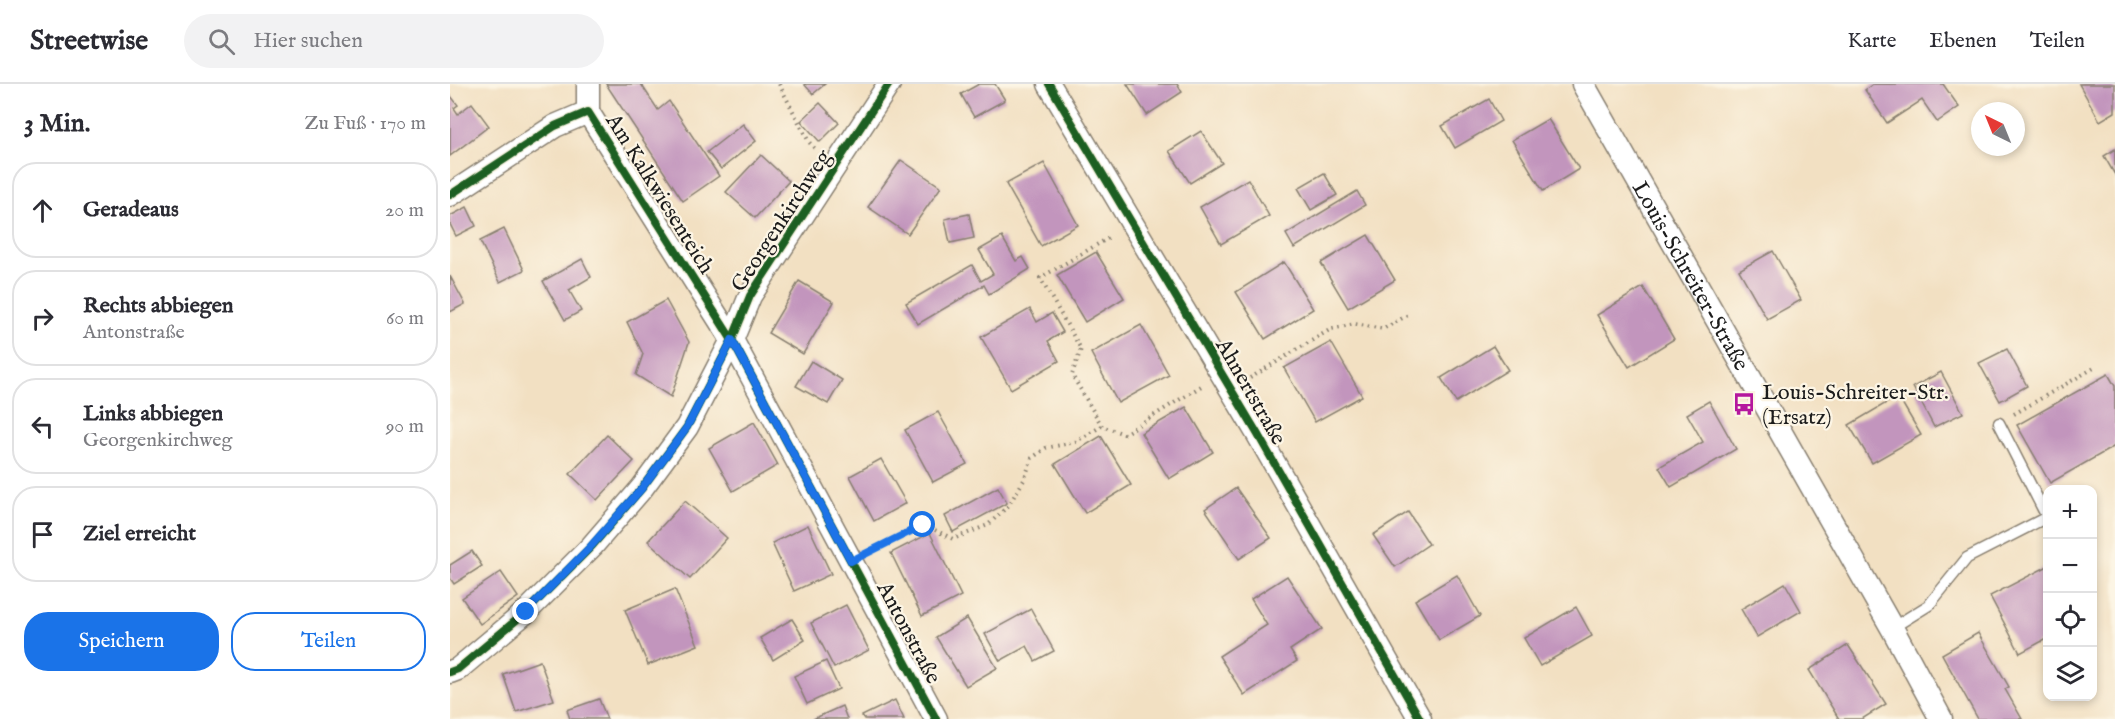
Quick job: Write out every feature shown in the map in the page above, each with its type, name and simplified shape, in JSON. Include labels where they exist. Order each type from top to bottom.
[{"type":"street","name":"Am Kalkwiesenteich","points":[[588,84],[588,111],[732,340]]},
{"type":"street","name":"Georgenkirchweg","points":[[450,672],[458,669],[526,612],[591,546],[642,488],[687,427],[732,340],[750,296],[889,84]]},
{"type":"street","name":"Ahnertstraße","points":[[1049,84],[1226,382],[1420,719]]},
{"type":"street","name":"Louis-Schreiter-Straße","points":[[1583,84],[1892,628],[1941,719]]},
{"type":"street","name":"Am Kalkwiesenteich","points":[[450,195],[555,126],[588,111]]},
{"type":"street","name":"Antonstraße","points":[[732,340],[936,719]]},
{"type":"lane","points":[[1892,628],[1929,605],[1967,558],[2047,517],[1999,423]]},
{"type":"path","points":[[779,84],[809,142],[833,170]]},
{"type":"path","points":[[1132,224],[1040,278],[1081,349],[1072,375],[1102,426],[1124,434],[1332,329],[1355,324],[1383,329],[1408,315]]},
{"type":"path","points":[[1999,423],[2094,368]]},
{"type":"path","points":[[851,561],[923,525],[953,539],[988,525],[1008,506],[1024,480],[1032,458],[1046,448],[1075,442],[1102,426]]},
{"type":"building","points":[[606,84],[641,84],[658,110],[669,101],[719,176],[683,201]]},
{"type":"building","points":[[804,84],[825,84],[813,94]]},
{"type":"building","points":[[979,84],[995,84],[1005,100],[974,117],[961,94]]},
{"type":"building","points":[[1127,84],[1177,84],[1182,92],[1147,115]]},
{"type":"building","points":[[1873,84],[1943,84],[1959,107],[1937,122],[1922,100],[1887,123],[1865,90]]},
{"type":"building","points":[[2079,84],[2115,84],[2115,112],[2100,121]]},
{"type":"building","points":[[450,95],[458,105],[454,108],[458,114],[472,103],[489,126],[450,156]]},
{"type":"building","points":[[1489,99],[1501,121],[1455,148],[1442,126]]},
{"type":"building","points":[[820,103],[839,123],[820,142],[801,121]]},
{"type":"building","points":[[1548,119],[1579,169],[1543,191],[1512,140]]},
{"type":"building","points":[[743,124],[756,141],[721,169],[707,152]]},
{"type":"building","points":[[1201,131],[1222,163],[1190,183],[1169,151]]},
{"type":"building","points":[[2115,149],[2115,175],[2104,156]]},
{"type":"building","points":[[761,155],[789,181],[755,218],[726,192]]},
{"type":"building","points":[[901,160],[941,187],[908,234],[868,207]]},
{"type":"building","points":[[1044,163],[1078,225],[1041,246],[1006,184]]},
{"type":"building","points":[[1324,173],[1337,195],[1311,210],[1298,188]]},
{"type":"building","points":[[1248,179],[1269,216],[1221,244],[1200,207]]},
{"type":"building","points":[[1357,191],[1365,205],[1294,248],[1286,234]]},
{"type":"building","points":[[467,207],[476,226],[456,236],[450,224],[450,216]]},
{"type":"building","points":[[969,214],[974,238],[950,243],[945,219]]},
{"type":"building","points":[[504,229],[524,270],[500,282],[480,241]]},
{"type":"building","points":[[1368,235],[1395,280],[1348,308],[1321,263]]},
{"type":"building","points":[[1002,237],[1016,261],[1023,257],[1030,269],[989,294],[984,285],[918,324],[906,303],[972,265],[981,281],[993,274],[979,250]]},
{"type":"building","points":[[1773,251],[1801,300],[1767,319],[1739,270]]},
{"type":"building","points":[[1096,252],[1124,298],[1085,322],[1057,275]]},
{"type":"building","points":[[582,259],[591,277],[569,290],[581,311],[565,320],[543,281]]},
{"type":"building","points":[[1284,262],[1313,309],[1265,339],[1236,292]]},
{"type":"building","points":[[450,276],[465,304],[450,312]]},
{"type":"building","points":[[799,281],[834,302],[803,354],[768,333]]},
{"type":"building","points":[[1643,287],[1674,339],[1629,367],[1597,315]]},
{"type":"building","points":[[666,300],[689,342],[671,397],[636,375],[643,354],[627,322]]},
{"type":"building","points":[[1030,309],[1037,322],[1052,313],[1063,332],[1048,341],[1059,361],[1011,389],[981,337]]},
{"type":"building","points":[[1141,325],[1169,375],[1118,403],[1091,353]]},
{"type":"building","points":[[1331,342],[1362,396],[1315,422],[1284,368]]},
{"type":"building","points":[[1493,346],[1508,370],[1456,402],[1441,378]]},
{"type":"building","points":[[2007,349],[2027,386],[2000,401],[1979,363]]},
{"type":"building","points":[[811,361],[842,380],[828,404],[796,386]]},
{"type":"building","points":[[1941,372],[1963,413],[1934,427],[1913,387]]},
{"type":"building","points":[[2108,374],[2115,386],[2115,446],[2050,483],[2017,425]]},
{"type":"building","points":[[1898,396],[1921,435],[1872,463],[1849,425]]},
{"type":"building","points":[[1709,401],[1736,449],[1671,487],[1659,467],[1703,442],[1687,414]]},
{"type":"building","points":[[1186,407],[1213,452],[1169,479],[1141,433]]},
{"type":"building","points":[[938,412],[967,464],[933,482],[905,430]]},
{"type":"building","points":[[754,422],[778,465],[733,491],[709,448]]},
{"type":"building","points":[[607,435],[634,461],[597,500],[570,474]]},
{"type":"building","points":[[1101,436],[1131,485],[1085,513],[1055,464]]},
{"type":"building","points":[[881,459],[906,503],[874,521],[850,476]]},
{"type":"building","points":[[998,487],[1007,503],[953,532],[945,516]]},
{"type":"building","points":[[1236,488],[1271,538],[1239,559],[1205,509]]},
{"type":"building","points":[[685,501],[727,538],[690,579],[648,541]]},
{"type":"building","points":[[1408,512],[1429,544],[1395,567],[1373,535]]},
{"type":"building","points":[[808,525],[831,574],[794,591],[772,543]]},
{"type":"building","points":[[930,533],[961,596],[922,616],[891,553]]},
{"type":"building","points":[[472,551],[482,566],[454,584],[450,578],[450,565]]},
{"type":"building","points":[[2043,569],[2043,641],[2020,653],[1990,596]]},
{"type":"building","points":[[501,572],[518,597],[480,624],[462,598]]},
{"type":"building","points":[[1457,575],[1480,616],[1439,640],[1415,600]]},
{"type":"building","points":[[1287,576],[1322,629],[1290,650],[1297,661],[1244,695],[1219,656],[1267,625],[1251,599]]},
{"type":"building","points":[[1785,583],[1801,611],[1757,637],[1741,609]]},
{"type":"building","points":[[675,589],[698,645],[648,665],[625,610]]},
{"type":"building","points":[[846,605],[869,650],[834,668],[811,623]]},
{"type":"building","points":[[1576,607],[1592,636],[1540,666],[1524,638]]},
{"type":"building","points":[[1031,609],[1054,651],[1035,661],[1027,646],[1000,661],[985,634]]},
{"type":"building","points":[[967,618],[997,668],[966,686],[936,637]]},
{"type":"building","points":[[792,619],[805,640],[773,660],[760,638]]},
{"type":"building","points":[[1978,633],[2009,687],[2005,689],[2022,719],[1978,719],[1942,654]]},
{"type":"building","points":[[1848,645],[1886,704],[1862,719],[1839,719],[1809,670]]},
{"type":"building","points":[[540,661],[554,700],[516,712],[503,674]]},
{"type":"building","points":[[826,661],[839,689],[807,704],[794,676]]},
{"type":"building","points":[[599,699],[607,719],[570,719],[567,710]]},
{"type":"building","points":[[895,700],[904,719],[864,719],[862,716]]},
{"type":"building","points":[[842,706],[847,719],[813,719]]},
{"type":"cycle path","points":[[450,672],[458,669],[526,612],[592,546],[642,488],[687,427],[732,340],[750,296],[889,84]]},
{"type":"cycle path","points":[[1049,84],[1257,433],[1420,719]]},
{"type":"cycle path","points":[[450,195],[555,126],[588,112],[732,340],[936,719]]},
{"type":"place","name":"Louis-Schreiter-Str. (Ersatz)","points":[[1744,404]]},
{"type":"route","points":[[526,612],[591,546],[642,488],[687,427],[732,340],[851,561],[923,525]]}]
